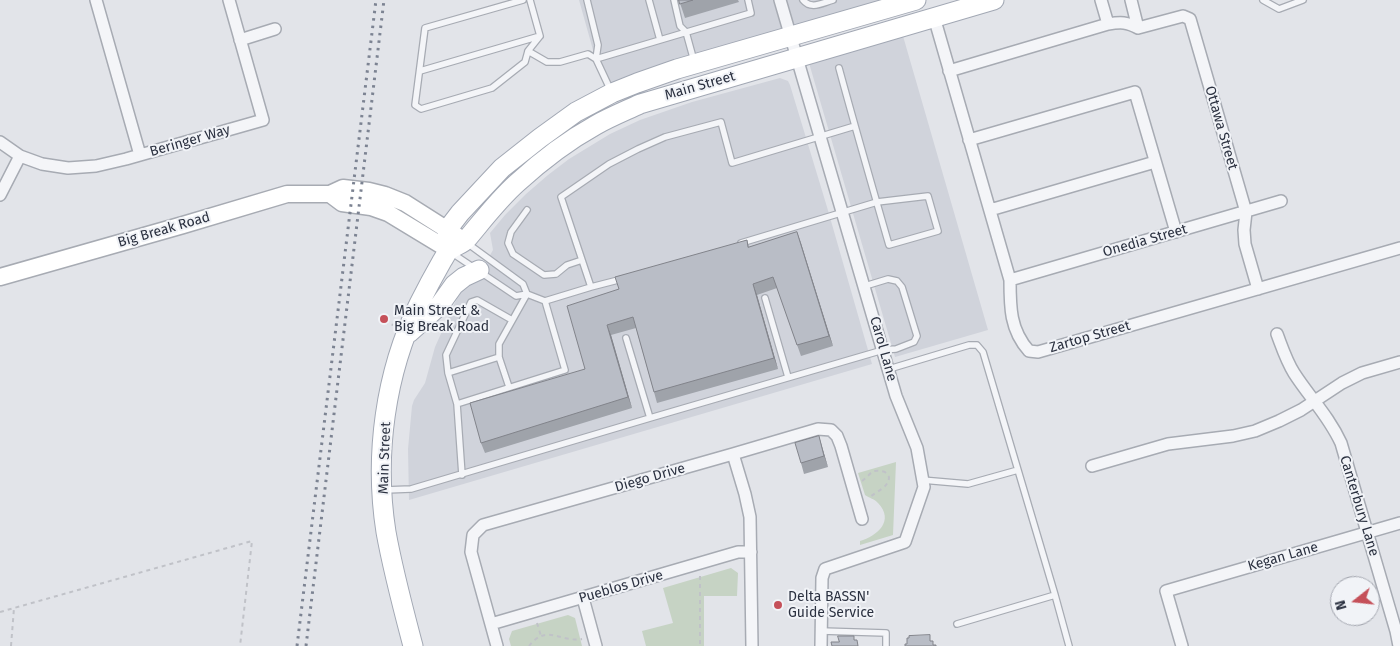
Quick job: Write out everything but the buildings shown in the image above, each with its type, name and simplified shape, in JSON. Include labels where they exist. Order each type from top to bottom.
[{"type":"main road","name":"Main Street","points":[[447,230],[460,213],[502,168],[576,112],[612,93],[695,64],[881,7],[916,0]]},
{"type":"main road","name":"Main Street","points":[[413,646],[386,531],[382,490],[383,434],[394,369],[410,322],[432,279],[457,246],[515,184],[571,140],[597,124],[648,101],[994,0]]},
{"type":"main road","points":[[447,230],[457,246]]},
{"type":"main road","points":[[404,338],[439,306],[454,285],[464,277],[479,270]]},
{"type":"street","points":[[96,0],[140,155]]},
{"type":"street","name":"Beringer Way","points":[[0,142],[20,156],[42,164],[68,168],[96,166],[263,120],[229,0]]},
{"type":"street","name":"Carol Lane","points":[[780,0],[844,212],[896,396],[916,448],[924,487],[905,542],[825,569],[822,578],[821,646]]},
{"type":"street","points":[[1101,0],[1108,24]]},
{"type":"street","points":[[1131,0],[1138,28]]},
{"type":"street","name":"Ottawa Street","points":[[1138,28],[1183,16],[1190,19],[1246,212],[1245,244],[1258,289]]},
{"type":"street","name":"Zartop Street","points":[[934,17],[1010,280],[1010,308],[1014,325],[1029,351],[1038,352],[1400,248]]},
{"type":"street","points":[[949,71],[1108,24],[1125,23],[1138,28]]},
{"type":"street","points":[[240,40],[275,29]]},
{"type":"street","points":[[969,140],[1135,92],[1176,232]]},
{"type":"street","points":[[0,195],[20,156]]},
{"type":"street","points":[[990,210],[1155,162]]},
{"type":"street","name":"Big Break Road","points":[[0,277],[287,194],[330,194],[343,188],[369,191],[405,203],[447,230]]},
{"type":"street","name":"Big Break Road","points":[[330,194],[342,203],[371,207],[388,213],[457,246]]},
{"type":"street","name":"Onedia Street","points":[[1010,280],[1281,201]]},
{"type":"street","name":"Canterbury Lane","points":[[1277,334],[1284,355],[1293,371],[1315,401],[1341,443],[1399,646]]},
{"type":"street","points":[[1092,466],[1168,444],[1233,436],[1256,431],[1279,422],[1315,401],[1342,382],[1362,373],[1400,362]]},
{"type":"street","name":"Diego Drive","points":[[491,624],[471,552],[473,534],[483,525],[818,429],[830,430],[837,436],[842,446],[862,519]]},
{"type":"street","points":[[733,454],[750,517],[752,646]]},
{"type":"street","name":"Kegan Lane","points":[[1182,646],[1166,590],[1400,524]]},
{"type":"street","name":"Pueblos Drive","points":[[491,624],[738,552],[751,552]]},
{"type":"street","points":[[583,598],[596,646]]},
{"type":"street","points":[[491,624],[497,646]]},
{"type":"lane","points":[[523,0],[425,28],[415,104],[422,109],[492,88],[525,62],[528,51],[540,36]]},
{"type":"lane","points":[[530,0],[540,36]]},
{"type":"lane","points":[[587,0],[598,44],[596,59]]},
{"type":"lane","points":[[649,0],[660,40]]},
{"type":"lane","points":[[674,0],[680,26],[686,32],[695,64]]},
{"type":"lane","points":[[596,59],[751,13],[748,0]]},
{"type":"lane","points":[[803,0],[812,6],[833,0]]},
{"type":"lane","points":[[1263,0],[1279,9],[1303,0]]},
{"type":"lane","points":[[420,71],[540,36]]},
{"type":"lane","points":[[528,51],[547,62],[560,62],[588,54],[596,59],[612,93]]},
{"type":"lane","points":[[733,246],[877,202],[928,196],[938,230],[889,245],[877,202],[855,126],[839,68]]},
{"type":"lane","points":[[591,287],[561,197],[610,164],[665,137],[721,122],[732,162],[855,126]]},
{"type":"lane","points":[[527,210],[511,232],[508,243],[513,254],[544,275],[556,274],[568,265],[582,260]]},
{"type":"lane","points":[[457,246],[479,270],[516,296],[527,294],[545,301],[626,278]]},
{"type":"lane","points":[[457,246],[523,284],[527,294]]},
{"type":"lane","points":[[382,490],[411,489],[462,475],[788,377],[883,350],[908,346],[914,342],[917,336],[902,288],[897,280],[888,279],[865,286]]},
{"type":"lane","points":[[509,387],[500,356],[499,344],[527,294]]},
{"type":"lane","points":[[766,298],[788,377]]},
{"type":"lane","points":[[462,475],[456,404],[448,373],[446,355],[471,302],[477,300],[512,320]]},
{"type":"lane","points":[[456,404],[564,370],[545,301]]},
{"type":"lane","points":[[626,338],[650,418]]},
{"type":"lane","points":[[889,368],[969,345],[977,345],[983,352],[1069,646]]},
{"type":"lane","points":[[448,373],[500,356]]},
{"type":"lane","points":[[922,480],[968,484],[1018,470]]},
{"type":"lane","points":[[956,624],[1055,595]]},
{"type":"lane","points":[[822,631],[886,633],[886,646]]},
{"type":"path","points":[[861,482],[870,473],[875,471],[885,472],[889,477],[886,487],[869,498]]},
{"type":"path","points":[[0,612],[252,541],[240,646]]},
{"type":"path","points":[[700,576],[700,646]]},
{"type":"path","points":[[11,646],[14,608]]},
{"type":"path","points":[[537,623],[541,636]]},
{"type":"path","points":[[529,646],[541,636],[552,634],[568,639],[582,639]]},
{"type":"shaded area","points":[[579,0],[773,0],[783,33],[611,83],[593,50]]},
{"type":"shaded area","points":[[785,0],[892,0],[793,31]]},
{"type":"shaded area","points":[[903,36],[988,330],[895,357],[809,63]]},
{"type":"shaded area","points":[[780,78],[788,81],[790,85],[872,364],[409,500],[408,449],[414,400],[425,383],[435,347],[462,288],[475,281],[493,250],[490,233],[505,215],[548,175],[569,159],[610,134],[640,120],[692,102]]},
{"type":"green space","points":[[896,462],[893,535],[860,545],[860,541],[878,532],[882,527],[885,516],[877,502],[865,495],[858,473]]},
{"type":"green space","points":[[731,568],[738,573],[737,596],[704,596],[704,646],[646,646],[642,631],[673,623],[663,588]]},
{"type":"green space","points":[[568,615],[575,618],[582,646],[511,646],[509,639],[512,631]]},
{"type":"railway","points":[[297,646],[376,0]]},
{"type":"railway","points":[[306,646],[384,0]]},
{"type":"place","name":"Main Street & Big Break Road","points":[[384,319]]},
{"type":"place","name":"Delta BASSN' Guide Service","points":[[778,605]]}]
